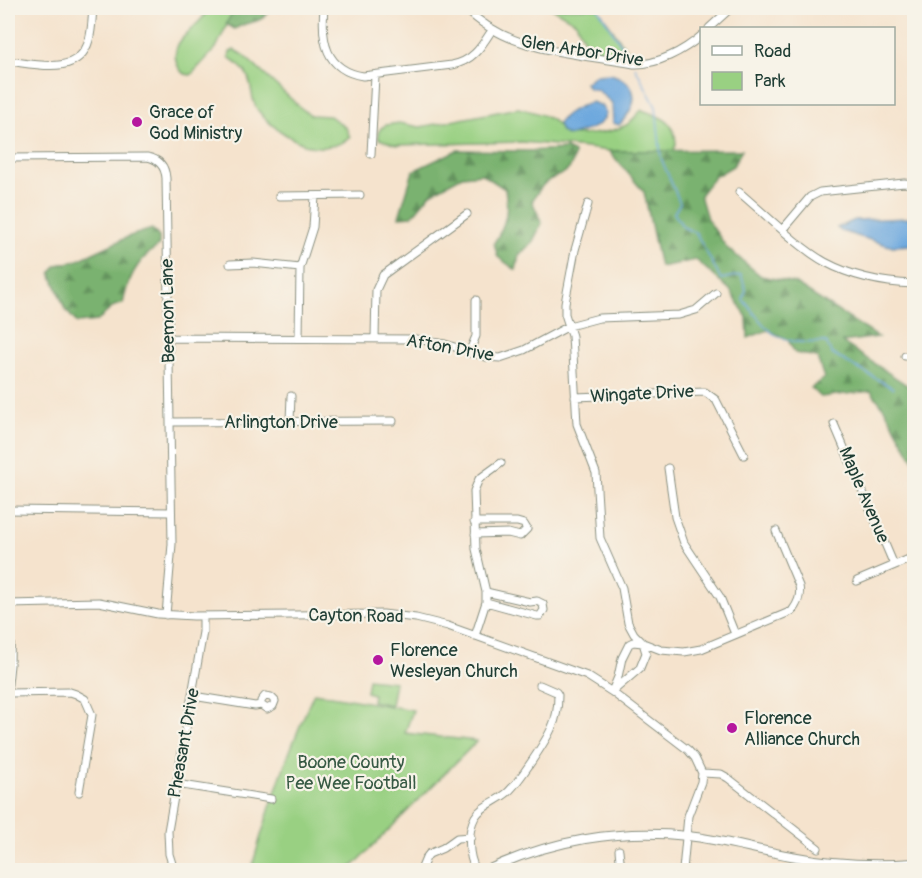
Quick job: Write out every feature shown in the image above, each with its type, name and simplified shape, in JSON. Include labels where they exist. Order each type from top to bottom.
[{"type":"main road","points":[[487,870],[534,851],[581,839],[631,834],[686,836],[825,861],[877,865],[915,863]]},
{"type":"street","points":[[8,42],[11,8]]},
{"type":"street","points":[[8,61],[53,66],[73,61],[87,46],[93,8]]},
{"type":"street","points":[[324,8],[323,39],[333,60],[339,67],[351,74],[375,76],[464,62],[477,52],[492,30]]},
{"type":"street","name":"Glen Arbor Drive","points":[[465,8],[492,30],[515,41],[537,48],[641,64],[659,60],[700,36]]},
{"type":"street","points":[[710,27],[730,8]]},
{"type":"street","points":[[371,154],[375,76]]},
{"type":"street","name":"Beemon Lane","points":[[8,159],[147,157],[160,162],[165,169],[172,544],[166,615]]},
{"type":"street","points":[[783,229],[810,197],[820,192],[904,183],[915,184]]},
{"type":"street","points":[[739,192],[823,261],[866,278],[915,284]]},
{"type":"street","points":[[279,196],[360,195]]},
{"type":"street","points":[[299,338],[300,268],[313,227],[315,196]]},
{"type":"street","points":[[588,204],[575,250],[565,303],[572,336],[577,424],[596,473],[600,538],[622,588],[628,623],[643,643],[646,653],[640,668],[612,692]]},
{"type":"street","points":[[375,338],[376,290],[383,275],[467,214]]},
{"type":"street","points":[[230,264],[253,263],[300,268]]},
{"type":"street","name":"Afton Drive","points":[[169,338],[375,338],[429,341],[469,353],[500,358],[524,350],[569,326],[599,318],[680,315],[696,310],[716,293]]},
{"type":"street","points":[[469,353],[476,336],[476,300]]},
{"type":"street","points":[[905,356],[915,356]]},
{"type":"street","name":"Wingate Drive","points":[[575,397],[705,392],[716,400],[744,455]]},
{"type":"street","points":[[290,421],[291,396]]},
{"type":"street","name":"Arlington Drive","points":[[170,422],[393,422]]},
{"type":"street","name":"Maple Avenue","points":[[834,424],[894,565]]},
{"type":"street","points":[[475,636],[486,602],[475,534],[476,485],[484,474],[501,463]]},
{"type":"street","points":[[668,468],[675,517],[681,537],[720,597],[735,634]]},
{"type":"street","points":[[8,510],[171,512]]},
{"type":"street","points":[[474,522],[517,522],[524,524],[526,529],[520,536],[508,533],[475,534]]},
{"type":"street","points":[[612,692],[625,651],[633,642],[661,650],[701,649],[786,614],[797,604],[800,586],[776,531]]},
{"type":"street","points":[[857,581],[915,557]]},
{"type":"street","points":[[486,592],[530,602],[537,601],[543,604],[544,610],[537,616],[486,602]]},
{"type":"street","name":"Cayton Road","points":[[9,604],[99,602],[166,615],[383,614],[432,621],[587,676],[612,692],[688,750],[695,758],[702,773]]},
{"type":"street","points":[[8,684],[9,604]]},
{"type":"street","name":"Pheasant Drive","points":[[174,870],[169,854],[168,838],[193,696],[203,632],[203,616]]},
{"type":"street","points":[[476,870],[470,857],[472,824],[477,813],[504,796],[513,787],[553,725],[558,695],[540,685]]},
{"type":"street","points":[[8,693],[70,693],[85,699],[92,715],[79,792]]},
{"type":"street","points":[[193,696],[261,705]]},
{"type":"street","points":[[683,870],[688,816],[701,782],[702,773],[721,774],[728,778],[818,848]]},
{"type":"street","points":[[176,784],[271,800]]},
{"type":"street","points":[[421,870],[429,854],[457,838],[471,837]]},
{"type":"street","points":[[619,850],[621,870]]},
{"type":"green space","points":[[208,8],[235,8],[216,48],[191,75],[186,74],[180,71],[177,64],[175,55],[177,47],[205,15]]},
{"type":"green space","points":[[235,8],[272,8],[258,21],[235,29],[226,24]]},
{"type":"green space","points":[[551,8],[598,8],[621,42],[636,59],[588,49],[576,22]]},
{"type":"green space","points":[[234,50],[242,54],[301,108],[311,115],[330,116],[346,128],[350,137],[338,144],[316,147],[287,136],[262,116],[257,109],[246,73],[229,57],[230,52]]},
{"type":"green space","points":[[518,108],[549,118],[562,132],[575,135],[618,129],[627,125],[642,110],[662,118],[671,125],[676,145],[673,151],[609,151],[522,142],[396,145],[379,139],[378,133],[386,125],[399,123],[420,127]]},
{"type":"green space","points":[[566,149],[574,153],[570,167],[563,174],[543,185],[532,201],[542,223],[532,243],[519,255],[516,270],[498,257],[494,243],[505,217],[507,204],[505,189],[482,174],[462,176],[431,193],[412,216],[399,217],[413,171],[457,150]]},
{"type":"green space","points":[[742,150],[733,166],[714,177],[700,195],[707,219],[727,248],[761,276],[794,283],[878,337],[842,342],[914,390],[914,461],[884,408],[871,391],[821,397],[811,388],[824,378],[817,357],[795,353],[788,340],[768,330],[748,338],[747,317],[730,290],[696,260],[660,267],[644,192],[609,151]]},
{"type":"green space","points":[[152,229],[159,237],[159,245],[136,268],[123,304],[114,306],[97,321],[77,323],[65,309],[51,273],[57,265],[76,261],[130,236]]},
{"type":"green space","points":[[368,679],[395,682],[391,705],[372,701],[373,694],[366,692]]},
{"type":"green space","name":"Boone County Pee Wee Football","points":[[314,693],[413,710],[405,733],[477,741],[349,870],[251,870],[279,780]]},
{"type":"water","points":[[611,74],[628,83],[634,96],[630,110],[619,125],[613,123],[612,103],[597,90],[588,88],[585,83],[595,75]]},
{"type":"water","points":[[592,102],[602,106],[606,114],[600,123],[591,129],[568,136],[561,132],[558,124],[564,116]]},
{"type":"water","points":[[910,218],[914,223],[914,245],[890,246],[837,228],[855,220]]},
{"type":"waterway","points":[[598,8],[631,61]]},
{"type":"waterway","points":[[635,67],[656,107],[661,158],[680,203],[674,213],[683,227],[696,233],[721,279],[741,275],[746,290],[743,300],[774,334],[795,342],[826,342],[832,354],[893,388]]},
{"type":"place","name":"Grace of God Ministry","points":[[137,122]]},
{"type":"place","name":"Florence Wesleyan Church","points":[[378,660]]},
{"type":"place","name":"Florence Alliance Church","points":[[732,728]]}]
